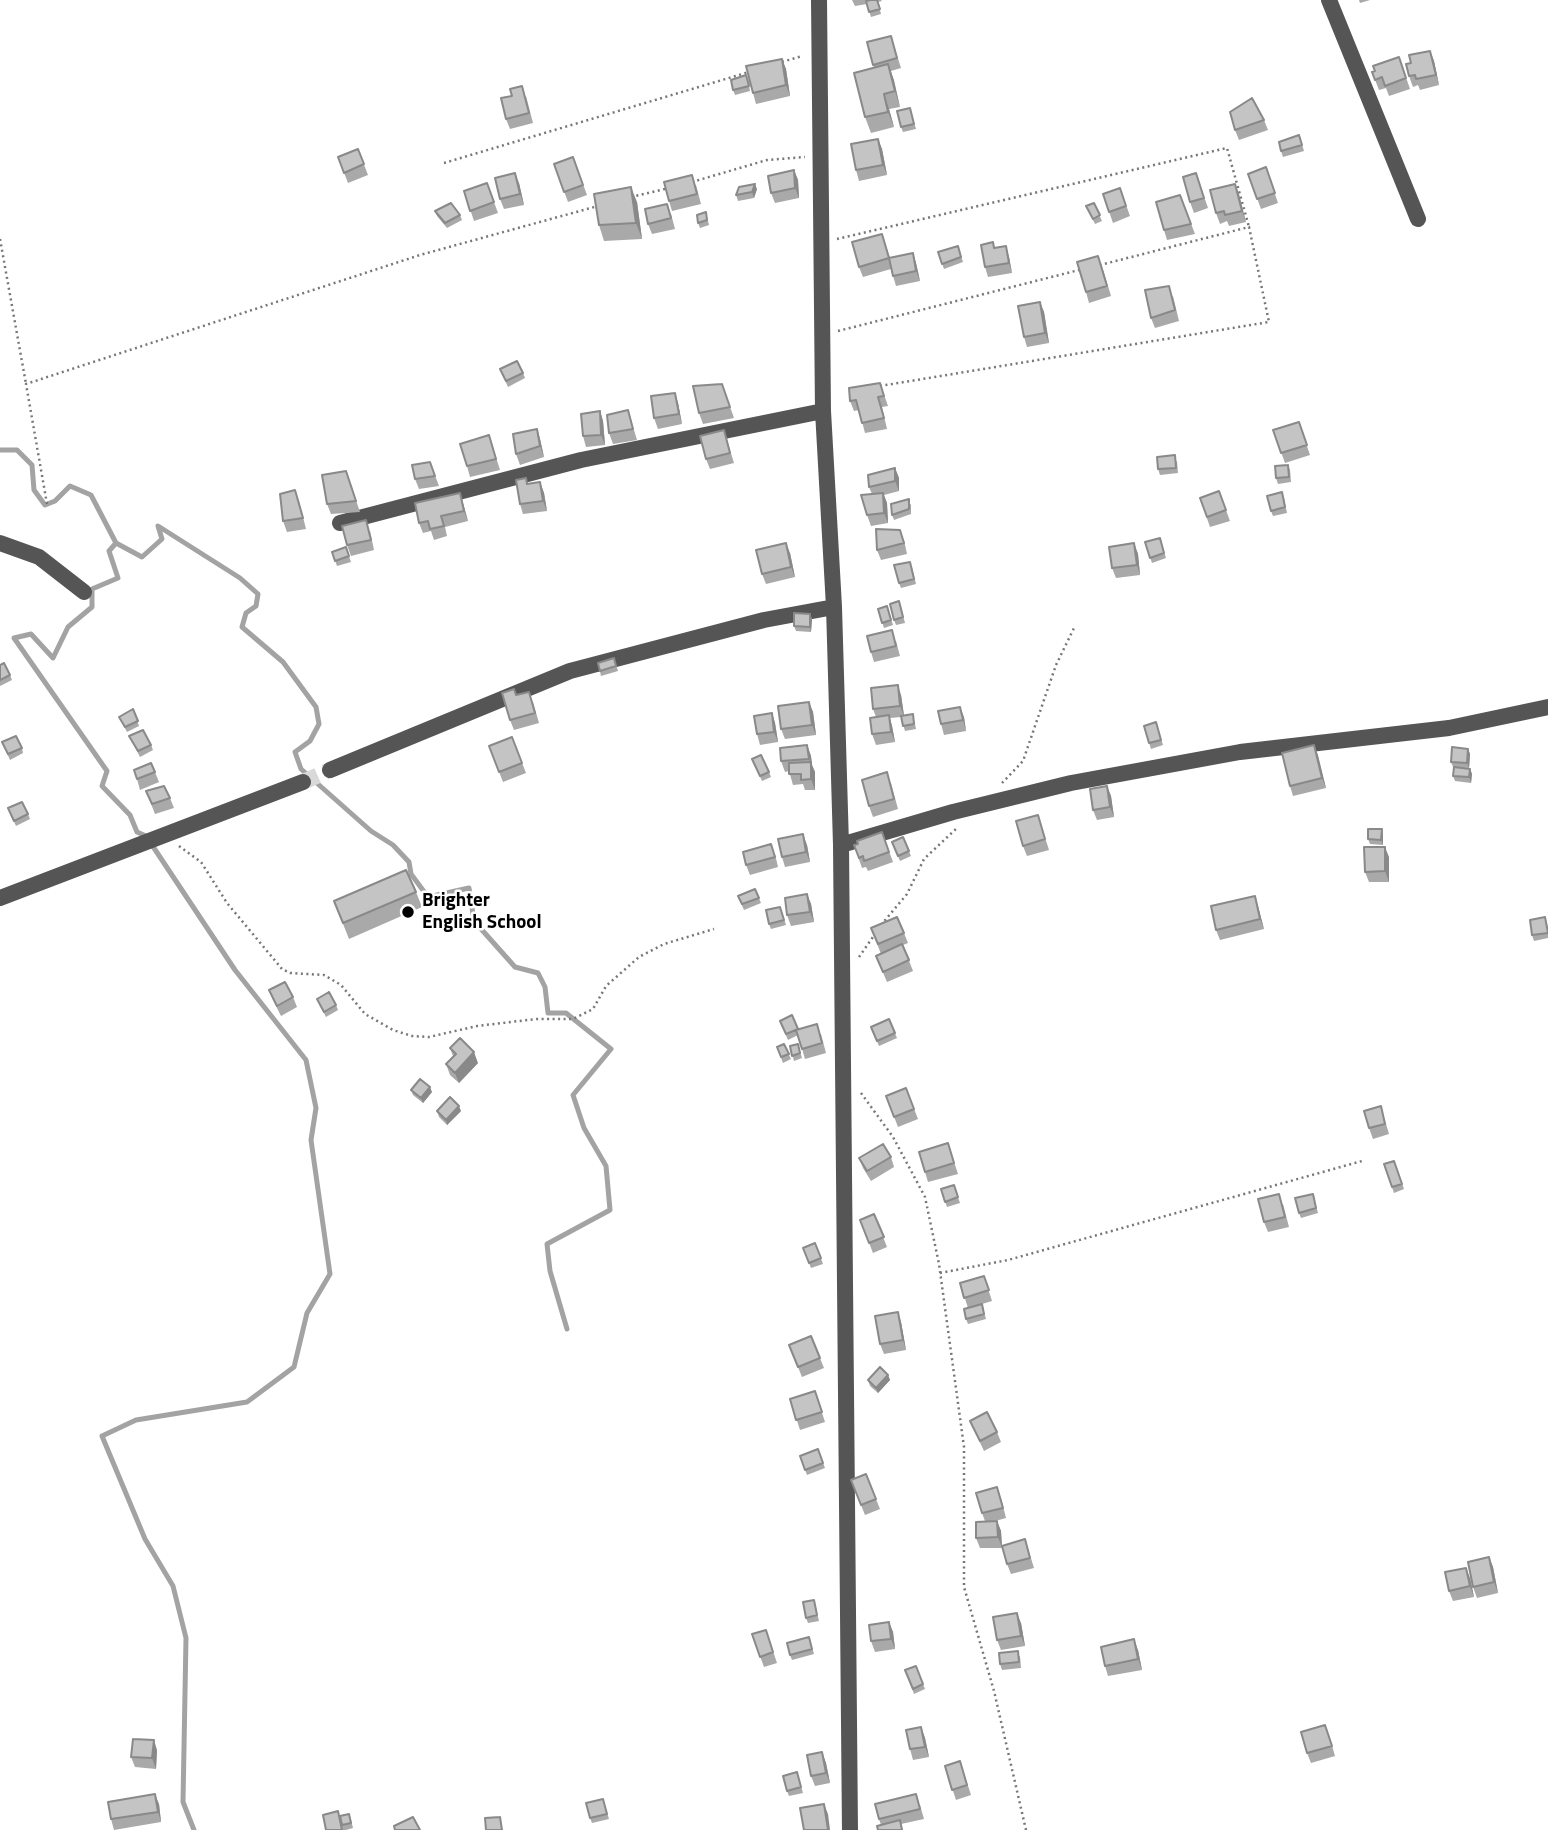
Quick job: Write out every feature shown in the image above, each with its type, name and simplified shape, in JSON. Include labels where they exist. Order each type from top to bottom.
[{"type":"street","points":[[819,0],[822,411],[834,607],[841,845],[850,1830]]},
{"type":"street","points":[[1329,0],[1418,219]]},
{"type":"street","points":[[340,523],[581,460],[822,411]]},
{"type":"street","points":[[0,543],[39,558],[84,592]]},
{"type":"street","points":[[330,770],[570,671],[764,620],[834,607]]},
{"type":"street","points":[[841,845],[1072,783],[1240,752],[1436,729],[1515,716],[1548,707]]},
{"type":"street","points":[[0,898],[303,782]]},
{"type":"path","points":[[780,63],[819,52]]},
{"type":"path","points":[[444,163],[755,70]]},
{"type":"path","points":[[820,243],[1227,148],[1269,322],[876,386]]},
{"type":"path","points":[[692,182],[767,160],[819,155]]},
{"type":"path","points":[[625,199],[679,186]]},
{"type":"path","points":[[26,384],[420,255],[599,206]]},
{"type":"path","points":[[1098,266],[1248,227]]},
{"type":"path","points":[[0,239],[47,504]]},
{"type":"path","points":[[821,335],[1084,269]]},
{"type":"path","points":[[155,839],[201,862],[227,903],[282,969],[290,973],[324,975],[341,985],[365,1014],[393,1030],[412,1036],[429,1037],[477,1026],[536,1018],[573,1019],[593,1009],[606,986],[639,957],[664,944],[714,929]]},
{"type":"path","points":[[842,1068],[893,1136],[925,1197],[940,1273],[964,1447],[964,1587],[994,1691],[1026,1830]]},
{"type":"path","points":[[940,1273],[1008,1260],[1362,1161]]},
{"type":"building","points":[[877,0],[880,9],[869,12],[866,1]]},
{"type":"building","points":[[891,36],[897,58],[873,65],[867,42]]},
{"type":"building","points":[[1430,51],[1436,75],[1416,79],[1415,75],[1409,76],[1406,64],[1411,63],[1409,55]]},
{"type":"building","points":[[1399,57],[1406,78],[1385,86],[1382,77],[1375,80],[1373,66]]},
{"type":"building","points":[[782,59],[786,85],[753,93],[746,66]]},
{"type":"building","points":[[888,64],[895,91],[884,94],[888,112],[865,117],[854,73]]},
{"type":"building","points":[[746,75],[749,86],[733,90],[731,80]]},
{"type":"building","points":[[522,86],[529,113],[506,119],[501,98],[512,96],[510,89]]},
{"type":"building","points":[[1252,98],[1264,120],[1235,130],[1230,112]]},
{"type":"building","points":[[910,108],[914,124],[901,127],[897,111]]},
{"type":"building","points":[[1299,135],[1302,145],[1281,151],[1279,142]]},
{"type":"building","points":[[878,139],[883,165],[856,170],[851,144]]},
{"type":"building","points":[[358,149],[364,164],[344,173],[338,157]]},
{"type":"building","points":[[573,157],[583,185],[564,192],[554,164]]},
{"type":"building","points":[[1266,167],[1275,193],[1257,199],[1248,174]]},
{"type":"building","points":[[794,170],[795,188],[771,193],[768,176]]},
{"type":"building","points":[[515,173],[520,194],[500,199],[495,178]]},
{"type":"building","points":[[1196,173],[1204,198],[1190,202],[1183,177]]},
{"type":"building","points":[[692,175],[697,194],[669,201],[664,182]]},
{"type":"building","points":[[487,183],[494,202],[470,211],[464,191]]},
{"type":"building","points":[[755,184],[752,192],[736,195],[739,187]]},
{"type":"building","points":[[1235,184],[1242,211],[1225,215],[1224,211],[1216,213],[1210,190]]},
{"type":"building","points":[[631,187],[636,223],[599,225],[594,194]]},
{"type":"building","points":[[1120,188],[1126,206],[1109,212],[1103,194]]},
{"type":"building","points":[[1180,195],[1191,224],[1164,230],[1156,202]]},
{"type":"building","points":[[451,203],[460,215],[445,223],[435,211]]},
{"type":"building","points":[[1094,203],[1100,215],[1093,219],[1086,206]]},
{"type":"building","points":[[667,204],[671,218],[648,224],[645,209]]},
{"type":"building","points":[[706,212],[707,220],[698,223],[697,215]]},
{"type":"building","points":[[882,234],[889,258],[859,267],[852,242]]},
{"type":"building","points":[[993,242],[994,248],[1006,246],[1009,263],[985,267],[981,245]]},
{"type":"building","points":[[958,246],[961,257],[942,264],[938,252]]},
{"type":"building","points":[[913,253],[916,271],[893,276],[889,258]]},
{"type":"building","points":[[1098,256],[1107,286],[1086,292],[1077,262]]},
{"type":"building","points":[[1169,286],[1175,310],[1151,318],[1145,290]]},
{"type":"building","points":[[1040,302],[1045,333],[1024,337],[1018,306]]},
{"type":"building","points":[[517,361],[523,373],[506,381],[500,369]]},
{"type":"building","points":[[880,383],[884,396],[878,397],[884,418],[862,423],[856,400],[850,401],[849,388]]},
{"type":"building","points":[[722,384],[730,407],[699,413],[693,386]]},
{"type":"building","points":[[675,393],[679,414],[654,418],[651,396]]},
{"type":"building","points":[[628,410],[633,429],[609,433],[607,415]]},
{"type":"building","points":[[600,411],[601,435],[583,436],[581,414]]},
{"type":"building","points":[[1299,422],[1307,445],[1281,453],[1273,430]]},
{"type":"building","points":[[537,429],[540,446],[516,454],[513,434]]},
{"type":"building","points":[[724,430],[730,453],[706,459],[700,436]]},
{"type":"building","points":[[489,435],[496,459],[467,466],[460,444]]},
{"type":"building","points":[[1175,455],[1176,468],[1158,469],[1157,457]]},
{"type":"building","points":[[430,462],[435,476],[415,479],[412,465]]},
{"type":"building","points":[[1288,465],[1289,477],[1276,478],[1275,466]]},
{"type":"building","points":[[895,468],[895,481],[869,487],[868,475]]},
{"type":"building","points":[[346,471],[356,501],[327,504],[322,475]]},
{"type":"building","points":[[526,478],[527,484],[540,482],[543,501],[520,504],[516,480]]},
{"type":"building","points":[[295,490],[303,518],[283,521],[280,494]]},
{"type":"building","points":[[1219,491],[1226,510],[1207,517],[1200,498]]},
{"type":"building","points":[[1282,492],[1285,507],[1271,511],[1267,496]]},
{"type":"building","points":[[460,493],[464,511],[441,516],[444,526],[430,529],[428,521],[419,523],[415,503]]},
{"type":"building","points":[[883,493],[884,513],[867,515],[861,495]]},
{"type":"building","points":[[909,499],[909,509],[892,515],[891,504]]},
{"type":"building","points":[[366,520],[371,540],[347,545],[342,526]]},
{"type":"building","points":[[876,529],[900,530],[904,543],[877,550]]},
{"type":"building","points":[[1160,538],[1164,553],[1150,558],[1145,542]]},
{"type":"building","points":[[786,543],[791,567],[762,574],[756,550]]},
{"type":"building","points":[[1134,543],[1137,565],[1112,568],[1109,547]]},
{"type":"building","points":[[346,547],[349,556],[335,561],[332,552]]},
{"type":"building","points":[[910,562],[914,579],[899,583],[894,565]]},
{"type":"building","points":[[899,601],[903,617],[894,620],[890,604]]},
{"type":"building","points":[[887,606],[891,620],[882,623],[878,609]]},
{"type":"building","points":[[794,613],[810,614],[810,627],[794,626]]},
{"type":"building","points":[[892,630],[896,646],[871,652],[867,636]]},
{"type":"building","points":[[614,658],[616,666],[600,671],[598,663]]},
{"type":"building","points":[[4,663],[10,675],[0,680],[0,665]]},
{"type":"building","points":[[898,685],[900,706],[873,709],[871,688]]},
{"type":"building","points":[[514,689],[516,695],[529,692],[535,713],[510,720],[502,693]]},
{"type":"building","points":[[809,702],[812,725],[781,729],[778,706]]},
{"type":"building","points":[[960,707],[963,720],[941,724],[938,711]]},
{"type":"building","points":[[133,709],[138,721],[125,727],[119,717]]},
{"type":"building","points":[[772,713],[774,732],[757,734],[754,716]]},
{"type":"building","points":[[913,714],[914,724],[903,726],[901,716]]},
{"type":"building","points":[[889,715],[891,732],[872,734],[870,718]]},
{"type":"building","points":[[1156,722],[1161,740],[1149,743],[1144,726]]},
{"type":"building","points":[[143,730],[151,745],[138,751],[129,736]]},
{"type":"building","points":[[16,736],[22,748],[8,754],[2,742]]},
{"type":"building","points":[[512,737],[522,763],[499,772],[489,746]]},
{"type":"building","points":[[807,745],[809,759],[781,761],[780,748]]},
{"type":"building","points":[[1314,745],[1322,778],[1290,786],[1282,753]]},
{"type":"building","points":[[1452,747],[1468,749],[1467,763],[1451,762]]},
{"type":"building","points":[[761,755],[769,772],[760,776],[752,759]]},
{"type":"building","points":[[811,762],[811,779],[801,780],[801,774],[789,774],[789,763]]},
{"type":"building","points":[[151,763],[155,772],[137,779],[134,770]]},
{"type":"building","points":[[1454,767],[1470,769],[1469,777],[1453,776]]},
{"type":"building","points":[[887,772],[894,799],[869,806],[862,780]]},
{"type":"building","points":[[164,786],[170,798],[152,804],[146,791]]},
{"type":"building","points":[[1107,786],[1110,807],[1093,810],[1090,789]]},
{"type":"building","points":[[22,802],[28,814],[14,821],[8,808]]},
{"type":"building","points":[[1038,815],[1045,839],[1023,846],[1016,821]]},
{"type":"building","points":[[1368,829],[1382,829],[1381,840],[1368,839]]},
{"type":"building","points":[[882,832],[889,852],[864,861],[863,856],[859,858],[854,845],[858,844],[857,841]]},
{"type":"building","points":[[803,834],[806,852],[782,857],[778,839]]},
{"type":"building","points":[[903,837],[909,851],[898,856],[892,842]]},
{"type":"building","points":[[771,844],[775,857],[746,865],[743,852]]},
{"type":"building","points":[[1364,847],[1385,847],[1385,871],[1365,872]]},
{"type":"building","points":[[406,870],[416,892],[343,923],[334,901]]},
{"type":"building","points":[[755,889],[759,898],[742,904],[738,896]]},
{"type":"building","points":[[807,894],[810,912],[787,915],[785,898]]},
{"type":"building","points":[[1255,896],[1260,919],[1216,930],[1211,906]]},
{"type":"building","points":[[780,907],[784,920],[769,924],[766,910]]},
{"type":"building","points":[[897,917],[904,933],[878,944],[871,928]]},
{"type":"building","points":[[1545,917],[1548,933],[1532,935],[1530,920]]},
{"type":"building","points":[[902,944],[909,960],[883,972],[876,956]]},
{"type":"building","points":[[285,982],[293,997],[277,1006],[269,990]]},
{"type":"building","points":[[329,992],[336,1005],[324,1012],[317,999]]},
{"type":"building","points":[[792,1015],[798,1029],[786,1034],[780,1021]]},
{"type":"building","points":[[889,1019],[895,1033],[877,1041],[871,1027]]},
{"type":"building","points":[[817,1024],[822,1043],[802,1049],[796,1030]]},
{"type":"building","points":[[460,1038],[474,1052],[455,1073],[446,1064],[456,1054],[450,1048]]},
{"type":"building","points":[[784,1044],[789,1054],[781,1057],[777,1047]]},
{"type":"building","points":[[798,1044],[800,1053],[792,1056],[790,1046]]},
{"type":"building","points":[[420,1079],[430,1087],[421,1098],[411,1090]]},
{"type":"building","points":[[906,1088],[914,1109],[894,1117],[886,1096]]},
{"type":"building","points":[[450,1097],[459,1106],[446,1120],[437,1111]]},
{"type":"building","points":[[1381,1106],[1385,1124],[1369,1128],[1364,1111]]},
{"type":"building","points":[[948,1143],[954,1163],[925,1172],[919,1152]]},
{"type":"building","points":[[883,1144],[891,1157],[867,1171],[859,1158]]},
{"type":"building","points":[[1394,1161],[1402,1184],[1392,1187],[1384,1164]]},
{"type":"building","points":[[954,1185],[958,1197],[945,1202],[941,1189]]},
{"type":"building","points":[[1279,1194],[1285,1217],[1264,1222],[1258,1199]]},
{"type":"building","points":[[1313,1194],[1316,1208],[1299,1213],[1295,1198]]},
{"type":"building","points":[[874,1214],[884,1237],[869,1243],[860,1220]]},
{"type":"building","points":[[815,1243],[821,1258],[809,1263],[803,1248]]},
{"type":"building","points":[[984,1276],[989,1290],[964,1298],[960,1283]]},
{"type":"building","points":[[982,1304],[984,1314],[966,1319],[964,1309]]},
{"type":"building","points":[[898,1312],[903,1340],[880,1344],[875,1316]]},
{"type":"building","points":[[811,1336],[820,1358],[798,1367],[789,1345]]},
{"type":"building","points":[[880,1367],[888,1375],[876,1388],[868,1380]]},
{"type":"building","points":[[815,1391],[822,1412],[796,1420],[790,1399]]},
{"type":"building","points":[[987,1412],[997,1432],[980,1441],[970,1421]]},
{"type":"building","points":[[818,1449],[823,1463],[805,1470],[800,1456]]},
{"type":"building","points":[[866,1474],[876,1499],[861,1505],[851,1480]]},
{"type":"building","points":[[997,1487],[1003,1508],[982,1513],[976,1493]]},
{"type":"building","points":[[997,1521],[998,1537],[976,1538],[976,1522]]},
{"type":"building","points":[[1025,1539],[1030,1558],[1007,1564],[1002,1546]]},
{"type":"building","points":[[1489,1557],[1494,1582],[1473,1587],[1468,1562]]},
{"type":"building","points":[[1466,1568],[1470,1586],[1449,1591],[1445,1572]]},
{"type":"building","points":[[814,1600],[817,1615],[806,1618],[803,1602]]},
{"type":"building","points":[[1017,1613],[1021,1636],[997,1640],[993,1617]]},
{"type":"building","points":[[889,1622],[891,1639],[871,1641],[869,1625]]},
{"type":"building","points":[[766,1630],[773,1652],[760,1657],[752,1634]]},
{"type":"building","points":[[809,1637],[812,1649],[790,1655],[787,1643]]},
{"type":"building","points":[[1134,1639],[1138,1659],[1105,1666],[1101,1647]]},
{"type":"building","points":[[1018,1651],[1019,1662],[1000,1664],[999,1653]]},
{"type":"building","points":[[916,1666],[923,1684],[913,1689],[905,1670]]},
{"type":"building","points":[[1325,1725],[1332,1746],[1307,1753],[1301,1732]]},
{"type":"building","points":[[921,1727],[925,1747],[910,1749],[906,1730]]},
{"type":"building","points":[[133,1739],[154,1740],[152,1758],[131,1757]]},
{"type":"building","points":[[822,1752],[826,1773],[811,1776],[807,1755]]},
{"type":"building","points":[[960,1761],[967,1785],[952,1790],[945,1766]]},
{"type":"building","points":[[797,1772],[801,1787],[787,1791],[783,1776]]},
{"type":"building","points":[[155,1794],[158,1812],[111,1819],[108,1802]]},
{"type":"building","points":[[916,1794],[920,1809],[879,1819],[875,1804]]},
{"type":"building","points":[[603,1799],[607,1814],[590,1818],[586,1803]]},
{"type":"building","points":[[824,1804],[828,1830],[804,1830],[800,1808]]},
{"type":"building","points":[[338,1811],[342,1830],[326,1830],[323,1815]]},
{"type":"building","points":[[349,1814],[351,1823],[342,1825],[340,1816]]},
{"type":"building","points":[[413,1817],[420,1830],[395,1830],[394,1826]]},
{"type":"building","points":[[500,1817],[502,1830],[486,1830],[485,1818]]},
{"type":"building","points":[[900,1820],[902,1830],[878,1830],[877,1826]]},
{"type":"waterway","points":[[0,450],[17,450],[32,465],[34,490],[45,505],[55,501],[70,486],[91,495],[116,543],[142,557],[162,539],[158,526],[240,578],[258,594],[256,606],[246,613],[242,627],[283,662],[316,707],[319,724],[310,741],[295,752],[301,769],[371,831],[393,845],[409,862],[411,874],[428,897],[469,888],[474,921],[515,967],[538,973],[545,987],[548,1013],[566,1013],[611,1049],[573,1095],[584,1128],[606,1166],[610,1210],[547,1244],[550,1271],[567,1329]]},
{"type":"waterway","points":[[116,543],[109,551],[118,578],[92,589],[92,607],[68,627],[53,658],[31,634],[14,638],[107,771],[102,786],[130,815],[137,832],[146,836],[235,970],[306,1060],[316,1108],[311,1140],[330,1274],[307,1313],[294,1367],[247,1402],[136,1420],[102,1436],[145,1539],[173,1586],[186,1638],[183,1802],[194,1830]]},
{"type":"tunnel","points":[[303,782],[330,770]]},
{"type":"place","name":"Brighter English School","points":[[408,912]]}]
